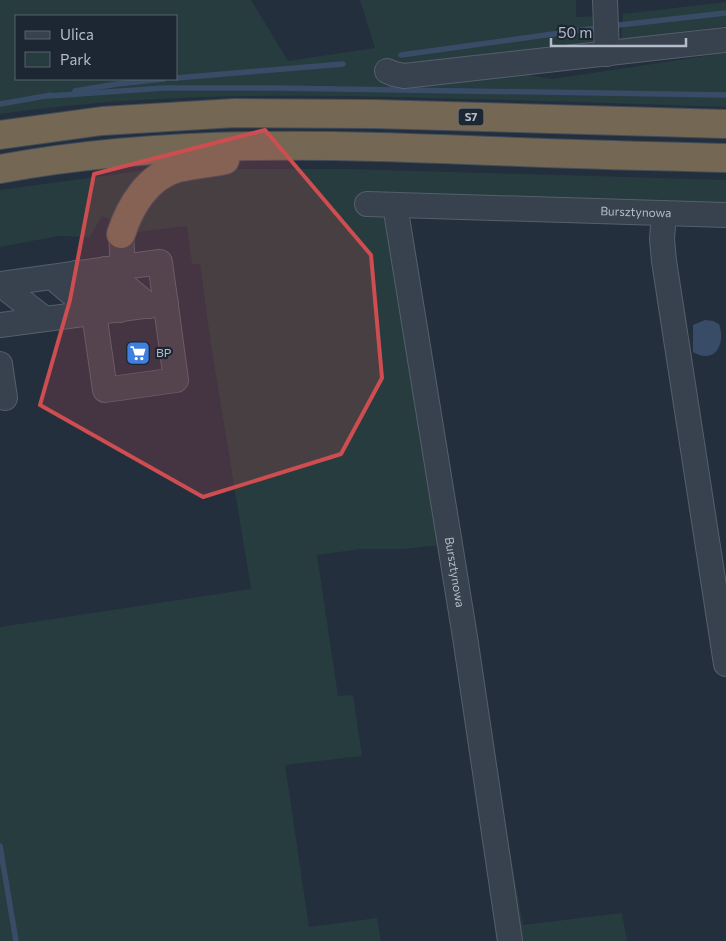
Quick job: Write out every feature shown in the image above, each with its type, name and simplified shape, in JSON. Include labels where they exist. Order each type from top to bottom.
[{"type":"highway","name":"S7","points":[[0,135],[102,121],[235,114],[374,114],[726,124]]},
{"type":"highway","points":[[122,234],[136,202],[156,179],[177,169],[224,160],[261,145]]},
{"type":"highway","points":[[0,169],[90,155],[179,148],[261,145],[390,146],[726,158]]},
{"type":"street","points":[[604,0],[607,54]]},
{"type":"street","points":[[387,71],[404,76],[726,40]]},
{"type":"street","name":"Bursztynowa","points":[[367,204],[726,215]]},
{"type":"street","points":[[403,205],[466,553]]},
{"type":"street","name":"Bursztynowa","points":[[403,205],[510,941]]},
{"type":"street","points":[[664,213],[662,239],[664,261],[726,664]]},
{"type":"street","points":[[56,276],[122,234]]},
{"type":"street","points":[[0,325],[106,311],[160,262],[56,276]]},
{"type":"street","points":[[56,276],[106,311]]},
{"type":"street","points":[[56,276],[106,311]]},
{"type":"street","points":[[56,276],[106,311]]},
{"type":"street","points":[[0,364],[5,398]]},
{"type":"highlighted area","points":[[265,130],[371,255],[382,378],[341,454],[203,497],[40,405],[70,300],[94,174]]},
{"type":"green space","points":[[0,0],[251,0],[288,61],[375,48],[360,0],[576,0],[576,17],[605,16],[607,54],[488,68],[552,79],[726,53],[726,107],[407,97],[232,96],[174,98],[58,107],[0,114]]},
{"type":"green space","points":[[726,2],[726,26],[621,40],[623,14]]},
{"type":"green space","points":[[350,169],[726,180],[726,215],[396,205],[450,544],[404,549],[361,549],[317,555],[338,696],[353,695],[362,756],[285,765],[309,927],[377,918],[381,941],[0,941],[0,627],[251,589],[211,345],[200,264],[192,264],[187,226],[121,234],[124,227],[102,216],[90,237],[58,236],[0,247],[0,190],[147,170]]},
{"type":"green space","points":[[487,720],[523,925],[622,913],[627,941],[510,941]]},
{"type":"water","points":[[705,320],[719,324],[721,331],[720,345],[713,354],[707,356],[693,352],[693,325]]},
{"type":"waterway","points":[[619,25],[726,13]]},
{"type":"waterway","points":[[401,55],[596,28]]},
{"type":"waterway","points":[[178,78],[343,64]]},
{"type":"waterway","points":[[75,91],[155,80]]},
{"type":"waterway","points":[[49,96],[164,88],[726,95]]},
{"type":"waterway","points":[[0,104],[51,95]]},
{"type":"waterway","points":[[0,846],[16,941]]},
{"type":"place","name":"BP","points":[[138,353]]}]
